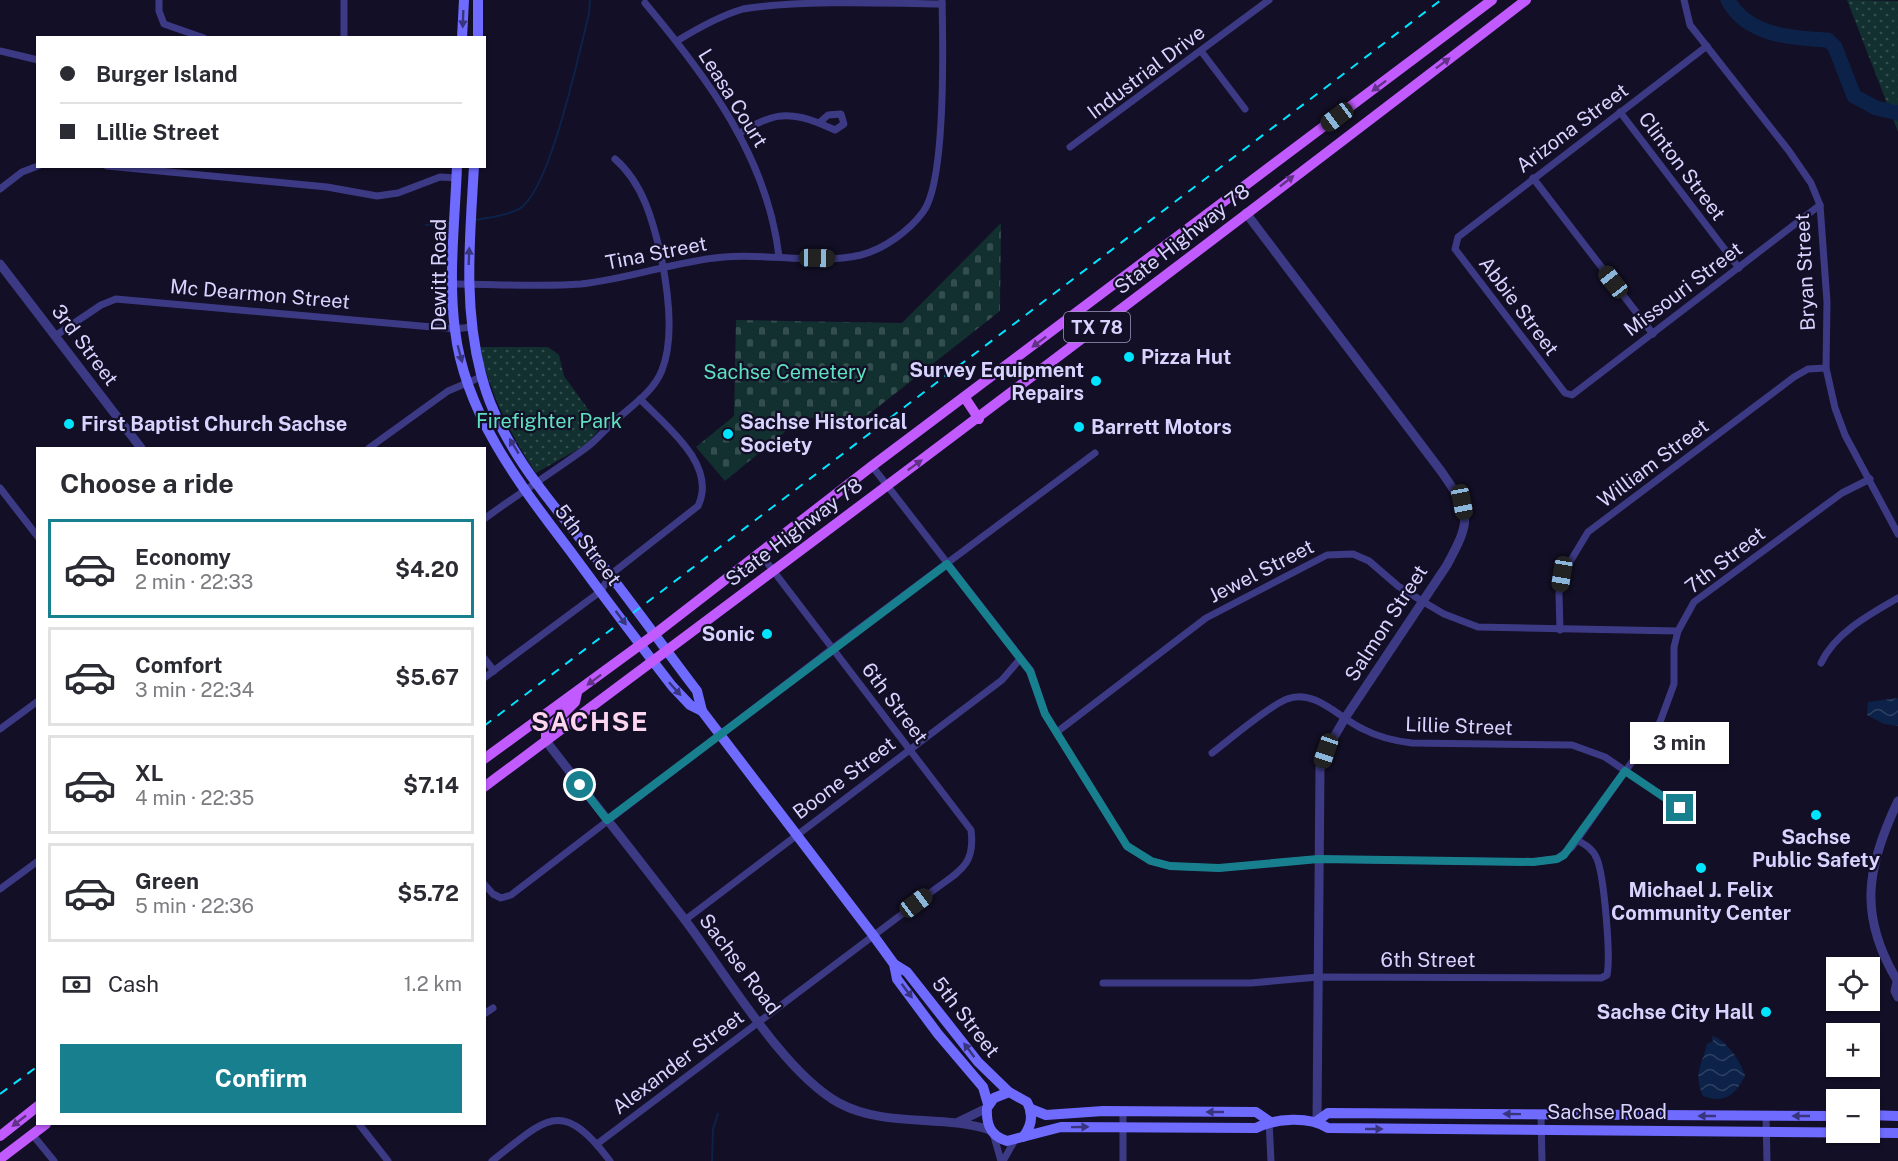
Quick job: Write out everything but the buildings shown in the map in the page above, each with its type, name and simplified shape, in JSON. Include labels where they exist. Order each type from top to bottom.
[{"type":"main road","points":[[462,36],[464,0]]},
{"type":"main road","points":[[478,0],[478,36]]},
{"type":"main road","name":"State Highway 78","points":[[486,758],[641,645],[872,466],[1492,0]]},
{"type":"main road","name":"State Highway 78","points":[[486,786],[773,569],[979,419],[1526,0]]},
{"type":"main road","name":"Dewitt Road","points":[[474,168],[468,284],[471,327],[481,377]]},
{"type":"main road","points":[[457,172],[473,178]]},
{"type":"main road","name":"Dewitt Road","points":[[457,172],[453,284],[454,329],[469,382]]},
{"type":"main road","name":"5th Street","points":[[481,377],[507,435],[536,481],[610,575],[697,692],[702,711],[894,964],[907,972],[978,1062],[1009,1092]]},
{"type":"main road","name":"5th Street","points":[[469,382],[490,435],[524,489],[652,660],[690,705],[702,711]]},
{"type":"main road","points":[[965,398],[979,419]]},
{"type":"main road","points":[[581,566],[594,556]]},
{"type":"main road","points":[[546,741],[546,731],[575,702],[577,692]]},
{"type":"main road","name":"5th Street","points":[[894,964],[897,979],[938,1034],[983,1087],[988,1106]]},
{"type":"main road","points":[[1009,1092],[1022,1097],[1031,1109],[1031,1124],[1019,1138],[1007,1141],[991,1132],[988,1106],[1000,1095],[1009,1092]]},
{"type":"main road","points":[[0,1136],[36,1108]]},
{"type":"main road","name":"Sachse Road","points":[[1031,1109],[1046,1115],[1122,1112],[1256,1112],[1269,1121]]},
{"type":"main road","name":"Sachse Road","points":[[1317,1121],[1328,1113],[1826,1116]]},
{"type":"main road","points":[[1880,1115],[1898,1116]]},
{"type":"main road","name":"Sachse Road","points":[[1019,1138],[1061,1127],[1256,1128],[1269,1121],[1317,1121],[1328,1128],[1898,1133]]},
{"type":"main road","points":[[0,1159],[45,1125]]},
{"type":"street","points":[[159,0],[159,11],[164,24],[198,36]]},
{"type":"street","points":[[344,0],[344,36]]},
{"type":"street","name":"Industrial Drive","points":[[1070,147],[1269,0]]},
{"type":"street","name":"Bryan Street","points":[[1684,0],[1690,25],[1789,151],[1810,183],[1820,205],[1827,302],[1826,368],[1835,408],[1845,435],[1898,534]]},
{"type":"street","points":[[677,40],[702,25],[746,8],[792,1],[942,2]]},
{"type":"street","name":"Tina Street","points":[[453,284],[580,284],[727,256],[836,258],[861,255],[882,248],[924,211],[938,169],[942,2]]},
{"type":"street","name":"Leasa Court","points":[[645,3],[677,40],[740,134],[752,158],[767,200],[778,257]]},
{"type":"street","name":"Arizona Street","points":[[1458,237],[1707,46]]},
{"type":"street","points":[[0,51],[36,60]]},
{"type":"street","points":[[1201,51],[1245,109]]},
{"type":"street","name":"Clinton Street","points":[[1620,112],[1739,268]]},
{"type":"street","points":[[740,134],[757,123],[789,114],[819,123]]},
{"type":"street","points":[[486,518],[524,489],[588,447],[654,385],[663,370],[668,344],[666,282],[663,267],[643,198],[632,176],[615,159]]},
{"type":"street","points":[[0,189],[22,172],[36,167]]},
{"type":"street","points":[[128,168],[327,187],[352,194],[377,196],[398,193],[457,172]]},
{"type":"street","points":[[1533,178],[1653,333]]},
{"type":"street","name":"Missouri Street","points":[[1565,393],[1572,395],[1820,205]]},
{"type":"street","name":"Salmon Street","points":[[1246,213],[1462,502],[1466,518],[1461,538],[1345,718],[1326,751],[1320,768],[1317,1121]]},
{"type":"street","name":"Abbie Street","points":[[1458,237],[1455,249],[1565,393]]},
{"type":"street","name":"3rd Street","points":[[0,264],[140,447]]},
{"type":"street","name":"Mc Dearmon Street","points":[[55,336],[101,305],[125,298],[454,329],[471,327]]},
{"type":"street","name":"William Street","points":[[1560,630],[1559,594],[1562,574],[1588,532],[1794,377],[1808,369],[1826,368]]},
{"type":"street","points":[[370,447],[448,391],[481,377]]},
{"type":"street","points":[[486,677],[601,591],[610,575],[688,517],[698,506],[703,491],[701,476],[692,455],[640,399]]},
{"type":"street","points":[[486,886],[492,894],[501,898],[511,895],[833,648],[1095,453]]},
{"type":"street","name":"7th Street","points":[[872,466],[1030,671],[1045,714],[1127,846],[1151,861],[1170,866],[1219,868],[1318,859],[1533,862],[1557,859],[1577,840],[1660,722],[1670,701],[1674,684],[1674,647],[1678,632],[1694,602],[1842,492],[1870,479]]},
{"type":"street","points":[[0,488],[36,534]]},
{"type":"street","name":"6th Street","points":[[759,552],[971,830],[974,848]]},
{"type":"street","name":"Jewel Street","points":[[1057,732],[1206,618],[1327,555],[1353,554],[1369,561],[1398,586],[1444,614],[1478,627],[1678,632]]},
{"type":"street","points":[[1821,663],[1828,647],[1874,612],[1898,598]]},
{"type":"street","name":"Boone Street","points":[[685,920],[1002,680],[1020,659]]},
{"type":"street","points":[[486,661],[494,671]]},
{"type":"street","name":"Lillie Street","points":[[1212,753],[1286,699],[1305,697],[1320,703],[1361,729],[1393,740],[1412,743],[1572,745],[1605,757],[1680,808]]},
{"type":"street","points":[[0,729],[36,702]]},
{"type":"street","name":"Sachse Road","points":[[546,741],[685,920],[759,1021],[814,1087],[840,1104],[861,1113],[958,1122],[991,1132]]},
{"type":"street","points":[[1898,801],[1878,847],[1870,895],[1881,948],[1898,982],[1895,991],[1898,997]]},
{"type":"street","name":"6th Street","points":[[1103,983],[1251,982],[1318,977],[1601,978],[1606,975],[1609,949],[1598,861],[1591,848],[1577,840]]},
{"type":"street","name":"Alexander Street","points":[[597,1144],[964,866],[974,848]]},
{"type":"street","points":[[0,889],[36,862]]},
{"type":"street","points":[[486,1012],[492,1008]]},
{"type":"street","points":[[958,1122],[988,1106]]},
{"type":"street","points":[[1122,1112],[1123,1161]]},
{"type":"street","points":[[1541,1115],[1542,1161]]},
{"type":"street","points":[[1766,1116],[1767,1161]]},
{"type":"street","points":[[492,1161],[535,1128],[556,1119],[579,1126],[610,1161]]},
{"type":"street","points":[[1269,1121],[1271,1161]]},
{"type":"street","points":[[360,1125],[388,1161]]},
{"type":"street","points":[[991,1132],[1002,1161]]},
{"type":"street","points":[[32,1134],[54,1161]]},
{"type":"street","points":[[1002,1161],[1019,1138]]},
{"type":"green space","points":[[1847,0],[1898,1],[1898,132]]},
{"type":"green space","name":"Sachse Cemetery","points":[[1001,223],[1000,311],[864,418],[802,418],[725,481],[696,447],[734,416],[736,320],[902,323]]},
{"type":"green space","name":"Firefighter Park","points":[[479,347],[548,347],[559,355],[564,376],[601,427],[587,444],[536,473],[502,413]]},
{"type":"water","points":[[1898,698],[1898,726],[1884,724],[1867,715],[1868,702]]},
{"type":"water","points":[[1712,1036],[1723,1042],[1733,1052],[1745,1076],[1733,1093],[1717,1099],[1703,1096],[1699,1081],[1701,1064],[1707,1044],[1713,1041]]},
{"type":"waterway","points":[[474,220],[519,209],[530,197],[542,177],[571,88],[589,14],[590,0]]},
{"type":"waterway","points":[[1728,0],[1736,12],[1758,28],[1786,36],[1828,40],[1835,47],[1854,96],[1876,108],[1898,113]]},
{"type":"waterway","points":[[426,225],[450,223]]},
{"type":"waterway","points":[[712,1161],[713,1129],[718,1114]]},
{"type":"railway","points":[[486,724],[1441,0]]},
{"type":"railway","points":[[0,1094],[36,1067]]},
{"type":"place","name":"Pizza Hut","points":[[1129,357]]},
{"type":"place","name":"Survey Equipment Repairs","points":[[1096,381]]},
{"type":"place","name":"First Baptist Church Sachse","points":[[69,424]]},
{"type":"place","name":"Barrett Motors","points":[[1079,427]]},
{"type":"place","name":"Sachse Historical Society","points":[[728,434]]},
{"type":"place","name":"Sonic","points":[[767,634]]},
{"type":"place","name":"Sachse Public Safety","points":[[1816,815]]},
{"type":"place","name":"Michael J. Felix Community Center","points":[[1701,868]]},
{"type":"place","name":"Sachse City Hall","points":[[1766,1012]]},
{"type":"district","name":"SACHSE","points":[[590,721]]},
{"type":"route","points":[[580,785],[607,820],[947,564],[1030,671],[1045,714],[1127,846],[1151,861],[1170,866],[1219,868],[1318,859],[1533,862],[1557,859],[1564,855],[1577,840],[1625,771],[1680,808]]}]
